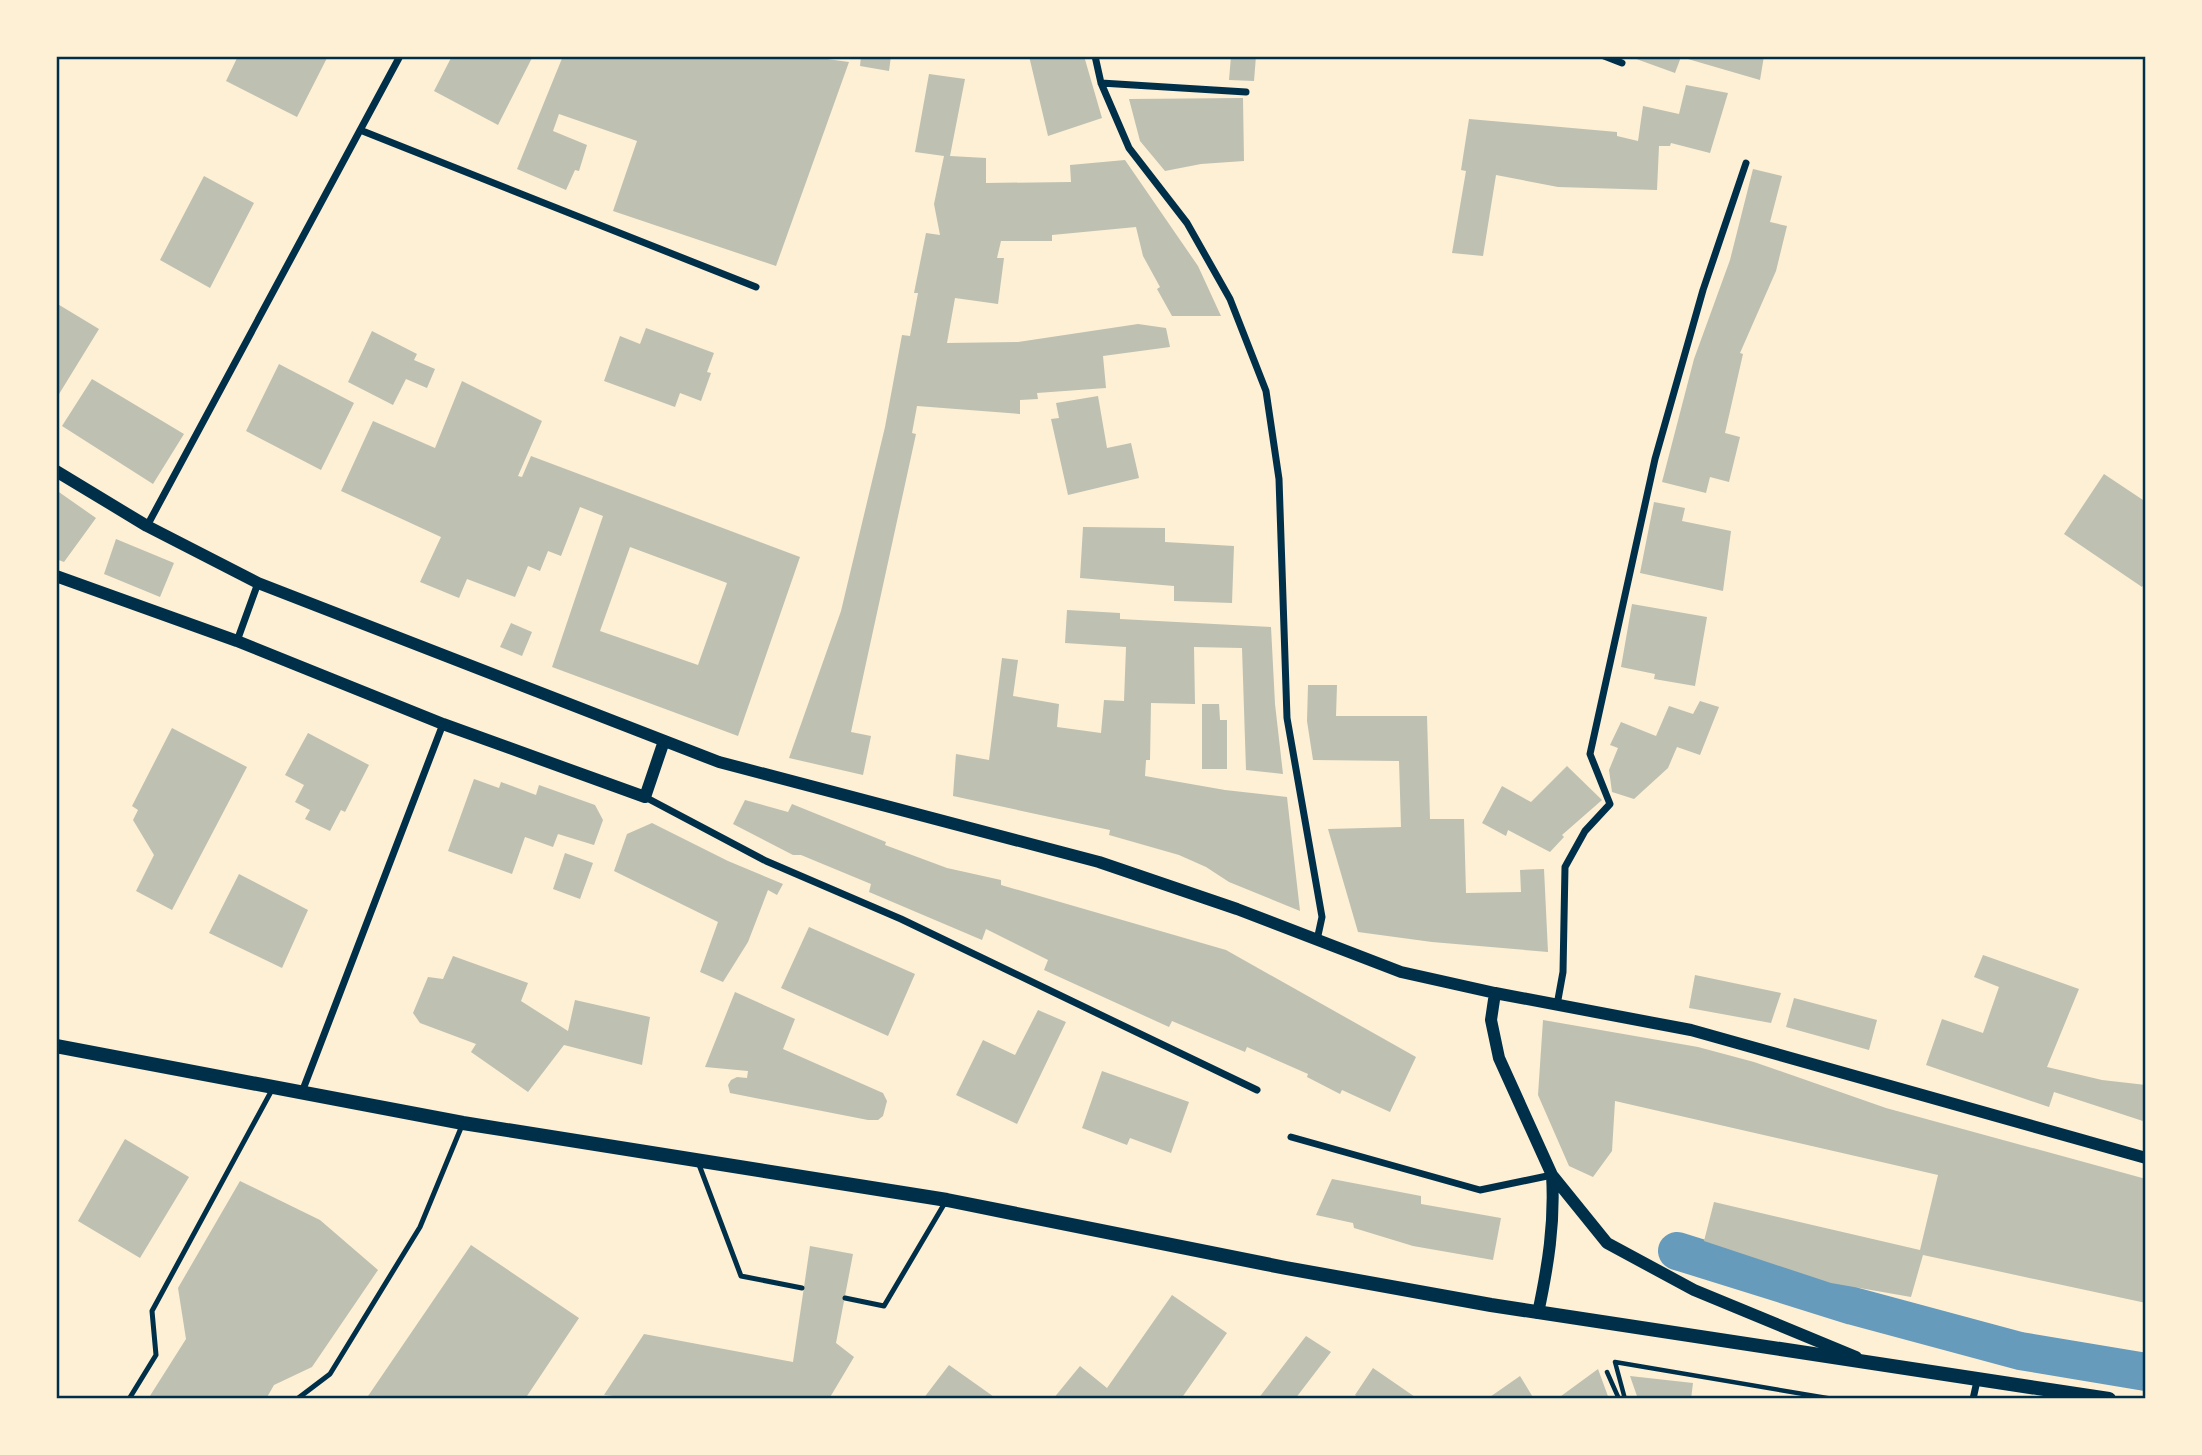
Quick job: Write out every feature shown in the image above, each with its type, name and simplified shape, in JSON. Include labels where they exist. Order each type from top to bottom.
[{"type":"main road","points":[[56,1046],[463,1123],[947,1200],[1286,1268],[1538,1313],[2109,1399]]},
{"type":"street","points":[[147,526],[400,56]]},
{"type":"street","points":[[1095,56],[1101,83],[1129,148],[1187,223],[1230,299],[1266,391],[1279,479],[1287,718],[1322,917],[1317,940]]},
{"type":"street","points":[[1604,56],[1622,63]]},
{"type":"street","points":[[1101,83],[1245,92]]},
{"type":"street","points":[[360,130],[756,287]]},
{"type":"street","points":[[1557,1005],[1563,972],[1565,867],[1585,831],[1610,804],[1590,754],[1655,459],[1703,289],[1746,163]]},
{"type":"street","points":[[56,471],[147,526],[258,583],[719,762],[1099,862],[1237,909],[1401,972],[1494,993],[1691,1030],[2146,1157]]},
{"type":"street","points":[[56,576],[237,640],[443,724],[645,797],[766,861],[901,919],[1257,1090]]},
{"type":"street","points":[[237,640],[258,583]]},
{"type":"street","points":[[302,1093],[443,724]]},
{"type":"street","points":[[645,797],[664,741]]},
{"type":"street","points":[[1494,993],[1491,1020],[1499,1058],[1552,1175],[1607,1243],[1694,1290],[1863,1360]]},
{"type":"street","points":[[1291,1137],[1480,1190],[1552,1175]]},
{"type":"street","points":[[1538,1313],[1551,1247],[1554,1210],[1552,1175]]},
{"type":"street","points":[[1973,1399],[1977,1381]]},
{"type":"lane","points":[[129,1399],[156,1355],[152,1311],[273,1088]]},
{"type":"lane","points":[[297,1399],[330,1374],[420,1227],[463,1123]]},
{"type":"lane","points":[[698,1162],[741,1276],[803,1288]]},
{"type":"lane","points":[[845,1298],[884,1306],[947,1200]]},
{"type":"path","points":[[1625,1399],[1615,1362],[1833,1399]]},
{"type":"path","points":[[1607,1372],[1619,1399]]},
{"type":"building","points":[[238,56],[328,56],[297,117],[226,81]]},
{"type":"building","points":[[452,56],[533,56],[498,125],[434,91]]},
{"type":"building","points":[[563,56],[827,56],[827,59],[849,62],[776,266],[613,211],[637,141],[559,114],[553,131],[587,145],[579,171],[575,170],[566,190],[517,169]]},
{"type":"building","points":[[861,56],[891,56],[889,71],[860,66]]},
{"type":"building","points":[[1029,56],[1084,56],[1102,118],[1048,136]]},
{"type":"building","points":[[1231,56],[1256,56],[1254,81],[1229,80]]},
{"type":"building","points":[[1628,56],[1764,56],[1760,80],[1681,57],[1675,73]]},
{"type":"building","points":[[929,74],[965,79],[950,156],[986,158],[986,183],[1071,182],[1070,165],[1125,160],[1198,266],[1221,316],[1172,316],[1143,256],[1136,227],[1052,235],[1052,241],[1001,241],[997,258],[1004,258],[998,304],[955,298],[947,343],[1018,342],[1138,324],[1166,328],[1170,347],[1103,356],[1106,388],[1037,393],[1038,399],[1020,400],[1020,414],[917,406],[912,433],[916,434],[851,732],[871,736],[863,775],[789,758],[841,611],[885,427],[902,335],[910,336],[918,293],[914,293],[926,233],[940,235],[934,204],[944,156],[915,152]]},
{"type":"building","points":[[1686,85],[1728,93],[1710,153],[1671,143],[1670,146],[1659,146],[1657,190],[1558,187],[1496,175],[1483,256],[1452,253],[1466,171],[1461,170],[1469,119],[1617,132],[1617,136],[1638,141],[1643,106],[1679,114]]},
{"type":"building","points":[[1243,98],[1244,161],[1201,164],[1165,171],[1140,141],[1129,99]]},
{"type":"building","points":[[1753,169],[1782,176],[1770,222],[1787,226],[1776,271],[1740,353],[1743,354],[1725,433],[1740,437],[1729,482],[1710,477],[1706,493],[1662,482],[1694,359],[1730,260]]},
{"type":"building","points":[[204,176],[254,203],[210,288],[160,260]]},
{"type":"building","points":[[56,303],[99,329],[56,399]]},
{"type":"building","points":[[646,328],[714,353],[707,372],[711,373],[701,401],[680,393],[675,407],[604,381],[620,336],[640,344]]},
{"type":"building","points":[[372,331],[417,354],[414,360],[435,369],[427,388],[406,379],[393,405],[348,382]]},
{"type":"building","points":[[279,364],[354,403],[321,470],[246,431]]},
{"type":"building","points":[[92,379],[184,434],[153,484],[62,426]]},
{"type":"building","points":[[462,381],[542,421],[518,476],[522,477],[531,456],[800,557],[738,736],[552,667],[603,516],[580,507],[561,556],[548,551],[540,571],[528,566],[515,597],[467,579],[459,598],[420,582],[441,537],[341,491],[373,421],[435,448]],"holes":[[[630,547],[727,583],[698,665],[600,631]]]},
{"type":"building","points":[[1098,396],[1107,448],[1131,443],[1139,478],[1068,495],[1051,419],[1059,418],[1056,403]]},
{"type":"building","points":[[2104,474],[2146,502],[2146,581],[2142,587],[2064,534]]},
{"type":"building","points":[[56,490],[96,518],[64,562],[56,559]]},
{"type":"building","points":[[1654,502],[1685,508],[1682,521],[1731,531],[1723,591],[1640,573]]},
{"type":"building","points":[[1083,527],[1165,528],[1165,542],[1234,546],[1232,603],[1174,601],[1174,586],[1080,578]]},
{"type":"building","points":[[116,539],[174,563],[160,597],[104,574]]},
{"type":"building","points":[[1632,604],[1707,617],[1695,686],[1654,679],[1655,674],[1621,667]]},
{"type":"building","points":[[1067,610],[1120,613],[1120,619],[1271,627],[1275,704],[1283,774],[1246,770],[1242,648],[1194,647],[1195,704],[1151,703],[1150,760],[1146,760],[1145,776],[1225,790],[1287,797],[1300,911],[1229,882],[1206,867],[1179,855],[1109,835],[1110,830],[953,796],[956,754],[989,760],[1002,658],[1018,660],[1013,696],[1059,704],[1057,727],[1101,733],[1104,700],[1124,701],[1126,647],[1065,643]]},
{"type":"building","points":[[511,623],[532,632],[522,656],[500,647]]},
{"type":"building","points":[[1308,685],[1337,685],[1336,716],[1427,716],[1430,819],[1464,819],[1466,893],[1521,892],[1520,870],[1544,869],[1548,952],[1432,942],[1358,932],[1328,829],[1401,827],[1399,761],[1313,760],[1307,721]]},
{"type":"building","points":[[1700,701],[1719,707],[1700,755],[1677,747],[1668,768],[1634,799],[1612,792],[1609,770],[1618,748],[1610,745],[1621,722],[1656,736],[1669,706],[1693,714]]},
{"type":"building","points":[[1202,704],[1219,704],[1220,720],[1227,720],[1227,769],[1202,769]]},
{"type":"building","points":[[172,728],[247,767],[172,910],[136,891],[154,855],[133,820],[138,810],[132,806]]},
{"type":"building","points":[[308,733],[369,765],[345,812],[341,810],[330,831],[305,819],[310,810],[295,802],[304,785],[285,775]]},
{"type":"building","points":[[1567,766],[1602,800],[1562,835],[1564,837],[1550,852],[1508,830],[1506,836],[1482,823],[1502,786],[1531,802]]},
{"type":"building","points":[[474,779],[499,788],[501,782],[536,795],[539,785],[595,805],[603,820],[594,845],[558,834],[553,847],[525,837],[512,874],[448,851]]},
{"type":"building","points":[[745,800],[788,812],[792,804],[886,842],[885,845],[947,868],[1001,880],[1001,885],[1226,950],[1416,1057],[1390,1112],[1342,1090],[1340,1094],[1307,1077],[1308,1074],[1247,1047],[1245,1052],[1172,1021],[1169,1027],[1044,970],[1048,960],[986,929],[982,940],[869,892],[871,884],[801,855],[793,855],[733,824]]},
{"type":"building","points":[[652,823],[728,861],[783,884],[777,895],[768,890],[748,942],[723,982],[700,972],[718,922],[614,871],[627,834]]},
{"type":"building","points":[[565,853],[593,863],[580,899],[553,889]]},
{"type":"building","points":[[239,874],[308,910],[282,968],[209,933]]},
{"type":"building","points":[[809,927],[915,974],[888,1036],[781,988]]},
{"type":"building","points":[[1983,955],[2079,989],[2047,1067],[2102,1080],[2146,1085],[2146,1122],[2054,1092],[2049,1107],[1926,1065],[1942,1019],[1983,1033],[1999,987],[1974,977]]},
{"type":"building","points":[[453,956],[528,983],[521,1001],[568,1031],[575,1000],[650,1017],[642,1065],[564,1045],[528,1092],[471,1052],[476,1044],[420,1023],[413,1013],[428,977],[443,979]]},
{"type":"building","points":[[1695,975],[1781,993],[1771,1023],[1689,1008]]},
{"type":"building","points":[[735,992],[795,1019],[783,1049],[883,1093],[887,1101],[883,1116],[878,1120],[868,1120],[730,1093],[728,1085],[731,1080],[737,1077],[747,1078],[748,1071],[705,1067]]},
{"type":"building","points":[[1794,998],[1877,1020],[1869,1050],[1786,1027]]},
{"type":"building","points":[[1038,1010],[1066,1022],[1017,1124],[956,1095],[983,1040],[1015,1055]]},
{"type":"building","points":[[1543,1020],[1698,1047],[1754,1062],[1886,1108],[2146,1179],[2146,1303],[1923,1255],[1911,1297],[1831,1283],[1704,1241],[1714,1202],[1920,1250],[1938,1175],[1615,1101],[1612,1151],[1593,1177],[1569,1166],[1538,1095]]},
{"type":"building","points":[[1102,1071],[1189,1102],[1171,1153],[1130,1138],[1127,1145],[1082,1128]]},
{"type":"building","points":[[125,1139],[189,1177],[140,1258],[78,1221]]},
{"type":"building","points":[[1332,1179],[1421,1196],[1421,1204],[1501,1218],[1493,1260],[1413,1246],[1354,1228],[1353,1223],[1316,1215]]},
{"type":"building","points":[[240,1181],[320,1220],[378,1270],[312,1367],[274,1385],[266,1399],[148,1399],[186,1339],[178,1288]]},
{"type":"building","points":[[471,1245],[579,1318],[525,1399],[366,1399]]},
{"type":"building","points":[[810,1246],[853,1254],[836,1343],[854,1357],[829,1399],[640,1399],[604,1395],[644,1334],[793,1362]]},
{"type":"building","points":[[1172,1295],[1227,1333],[1181,1399],[1053,1399],[1080,1366],[1107,1388]]},
{"type":"building","points":[[1306,1336],[1331,1352],[1295,1399],[1258,1399]]},
{"type":"building","points":[[949,1365],[997,1399],[923,1399]]},
{"type":"building","points":[[1373,1368],[1418,1399],[1361,1399],[1355,1395]]},
{"type":"building","points":[[1598,1369],[1609,1399],[1557,1399]]},
{"type":"building","points":[[1520,1376],[1534,1399],[1487,1399]]},
{"type":"building","points":[[1630,1376],[1693,1383],[1691,1399],[1638,1399]]},
{"type":"waterway","points":[[1677,1251],[1853,1306],[2020,1351],[2146,1372]]}]
